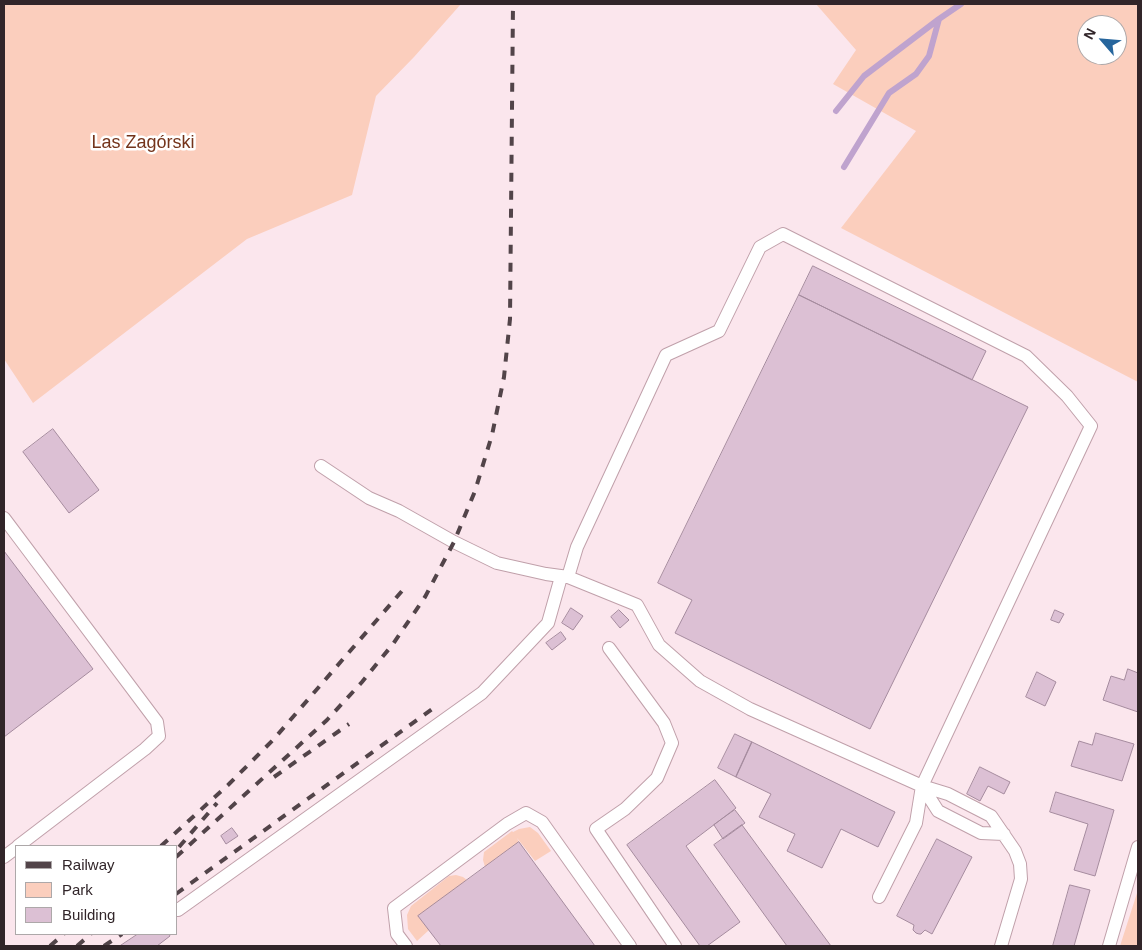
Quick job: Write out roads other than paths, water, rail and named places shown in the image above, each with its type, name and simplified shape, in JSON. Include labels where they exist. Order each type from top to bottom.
[{"type":"lane","points":[[178,910],[482,693],[548,623],[577,547],[666,355],[719,331],[760,247],[783,234],[1026,356],[1067,396],[1091,426],[922,786],[916,823],[879,897]]},
{"type":"lane","points":[[320,466],[369,498],[399,511],[496,563],[564,577],[637,605],[659,645],[700,681],[750,709],[922,786],[948,794],[991,816],[1015,851],[1020,864],[1021,879],[1001,946]]},
{"type":"lane","points":[[4,518],[157,722],[159,736],[145,750],[20,845]]},
{"type":"lane","points":[[609,648],[664,723],[672,743],[657,778],[625,809],[596,829],[675,946]]},
{"type":"lane","points":[[922,786],[938,811],[981,834],[1004,834]]},
{"type":"lane","points":[[406,946],[397,934],[394,908],[507,824],[526,813],[542,822],[630,946]]},
{"type":"lane","points":[[1109,946],[1138,847]]},
{"type":"lane","points":[[4,858],[15,849]]},
{"type":"waterway","points":[[844,167],[889,93],[916,74],[929,56],[939,19],[961,4]]},
{"type":"waterway","points":[[836,111],[864,76],[939,19]]},
{"type":"railway","points":[[178,855],[327,720],[362,682],[393,644],[425,597],[454,542],[475,491],[492,435],[504,377],[510,319],[513,4]]},
{"type":"railway","points":[[162,845],[228,785],[273,740],[402,591]]},
{"type":"railway","points":[[178,893],[435,707]]},
{"type":"railway","points":[[274,777],[349,724]]},
{"type":"railway","points":[[179,847],[217,803]]},
{"type":"railway","points":[[50,946],[63,935]]},
{"type":"railway","points":[[77,946],[90,935]]},
{"type":"railway","points":[[104,946],[120,935]]},
{"type":"park label","name":"Las Zagórski","points":[[143,143]]}]
